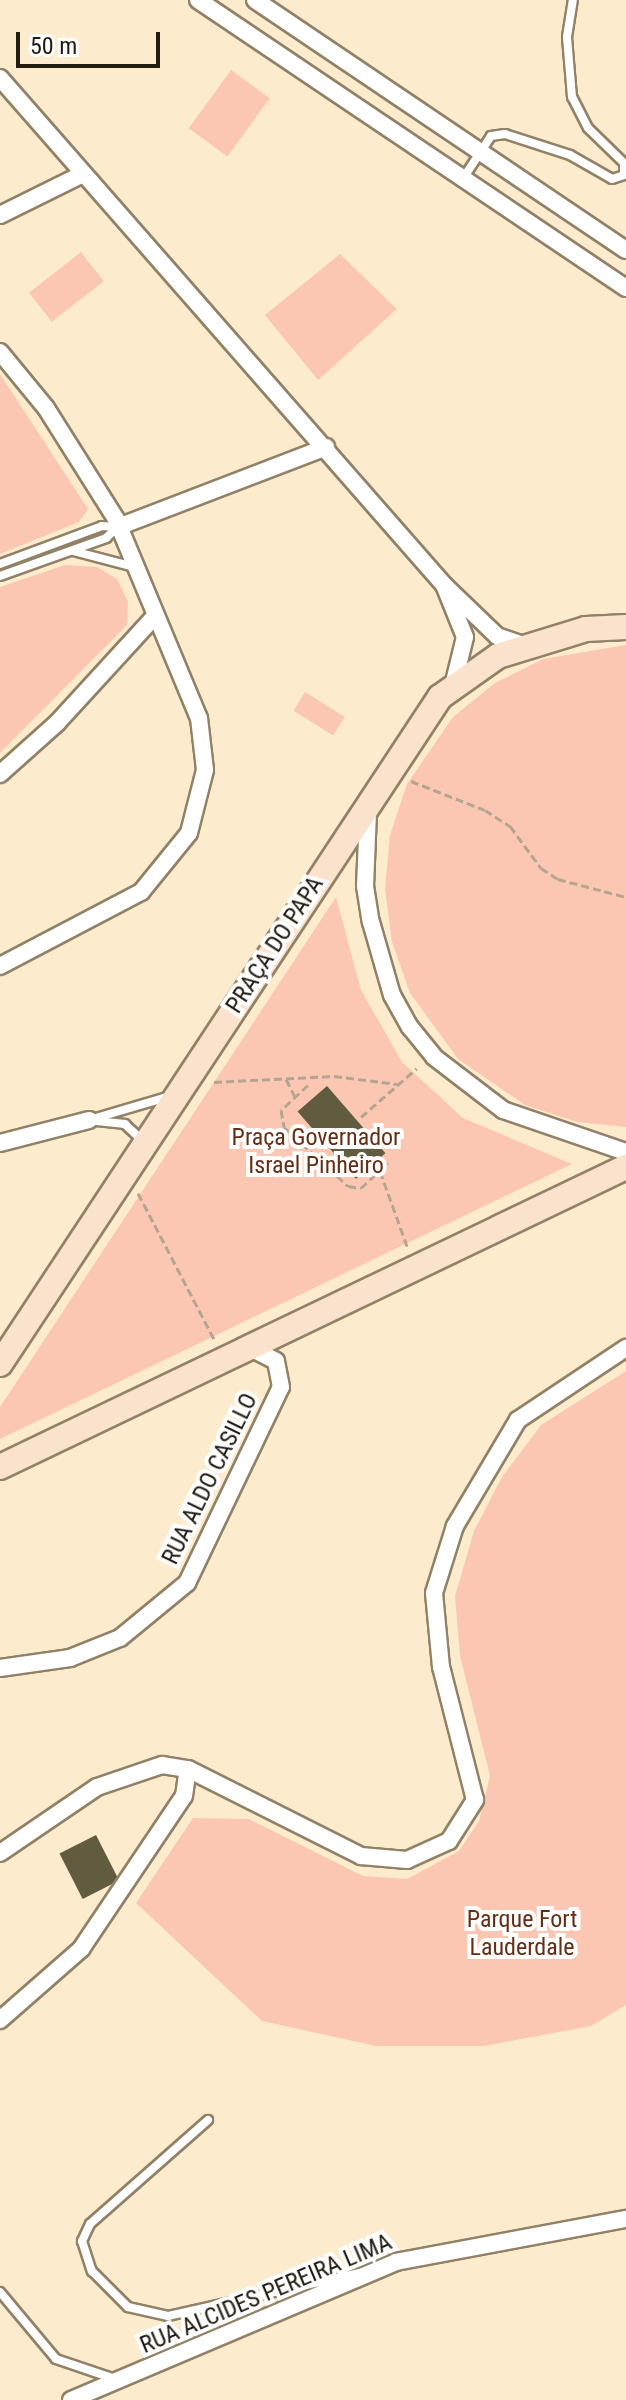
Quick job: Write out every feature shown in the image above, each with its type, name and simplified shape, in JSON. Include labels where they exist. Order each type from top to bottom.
[{"type":"street","points":[[198,0],[626,288]]},
{"type":"street","points":[[255,0],[626,250]]},
{"type":"street","points":[[0,78],[444,585],[497,636],[526,646]]},
{"type":"street","points":[[0,215],[83,174]]},
{"type":"street","points":[[0,352],[46,408],[118,527],[199,718],[205,770],[189,833],[141,892],[0,966]]},
{"type":"street","points":[[118,527],[326,447]]},
{"type":"street","points":[[444,585],[465,637],[454,682]]},
{"type":"street","points":[[0,774],[57,723],[154,617]]},
{"type":"street","name":"PRAÇA DO PAPA","points":[[0,1364],[388,769],[454,682],[526,646],[586,629],[626,627]]},
{"type":"street","points":[[370,798],[369,910],[380,963],[410,1027],[434,1057],[503,1110],[626,1152]]},
{"type":"street","points":[[0,1143],[89,1120]]},
{"type":"street","points":[[0,1467],[626,1167]]},
{"type":"street","name":"RUA ALDO CASILLO","points":[[0,1668],[70,1658],[120,1638],[187,1583],[281,1387],[276,1361],[249,1347]]},
{"type":"street","points":[[0,1853],[97,1787],[162,1765],[188,1769],[361,1856],[407,1860],[449,1841],[475,1800],[441,1667],[434,1593],[455,1526],[518,1420],[626,1348]]},
{"type":"street","points":[[0,2020],[81,1949],[184,1796],[188,1769]]},
{"type":"street","name":"RUA ALCIDES PEREIRA LIMA","points":[[71,2400],[124,2381],[396,2262],[626,2219]]},
{"type":"lane","points":[[464,177],[491,136],[505,134],[570,155],[612,179],[624,175],[624,163],[588,128],[572,97],[567,37],[573,0]]},
{"type":"lane","points":[[0,564],[102,526],[118,527]]},
{"type":"lane","points":[[0,576],[73,551],[118,527]]},
{"type":"lane","points":[[73,551],[134,567]]},
{"type":"lane","points":[[89,1120],[182,1089]]},
{"type":"lane","points":[[89,1120],[125,1124],[145,1144]]},
{"type":"lane","points":[[208,2120],[90,2224],[82,2241],[92,2271],[128,2307],[168,2316],[368,2273]]},
{"type":"lane","points":[[0,2292],[56,2359],[124,2381]]},
{"type":"path","points":[[388,769],[485,810],[510,826],[541,868],[558,879],[626,897]]},
{"type":"path","points":[[361,1117],[417,1068]]},
{"type":"path","points":[[206,1083],[334,1076],[398,1084]]},
{"type":"path","points":[[285,1078],[295,1097]]},
{"type":"path","points":[[308,1085],[281,1110],[284,1127],[348,1186],[361,1188],[388,1163]]},
{"type":"path","points":[[380,1170],[408,1250]]},
{"type":"path","points":[[136,1189],[216,1342]]},
{"type":"green space","points":[[231,70],[270,98],[228,156],[189,128]]},
{"type":"green space","points":[[81,252],[104,281],[52,322],[29,293]]},
{"type":"green space","points":[[340,254],[397,309],[318,380],[265,315]]},
{"type":"green space","points":[[0,374],[88,509],[79,522],[0,554]]},
{"type":"green space","points":[[65,565],[97,567],[117,579],[128,601],[127,625],[0,753],[0,587]]},
{"type":"green space","points":[[626,645],[626,1127],[577,1122],[525,1105],[458,1059],[410,993],[392,942],[385,889],[390,835],[407,784],[453,717],[495,683],[543,659]]},
{"type":"green space","points":[[305,692],[345,717],[333,736],[293,711]]},
{"type":"green space","name":"Praça Governador Israel Pinheiro","points":[[336,897],[361,990],[402,1062],[463,1118],[572,1164],[0,1439],[0,1407]]},
{"type":"green space","name":"Parque Fort Lauderdale","points":[[626,1371],[626,2005],[591,2026],[484,2046],[376,2046],[262,2021],[136,1903],[193,1818],[249,1819],[363,1876],[407,1879],[459,1851],[479,1821],[490,1776],[460,1656],[455,1596],[474,1531],[502,1477],[541,1425]]},
{"type":"building","points":[[327,1086],[385,1153],[356,1179],[298,1112]]},
{"type":"building","points":[[96,1835],[119,1880],[83,1899],[59,1854]]}]
